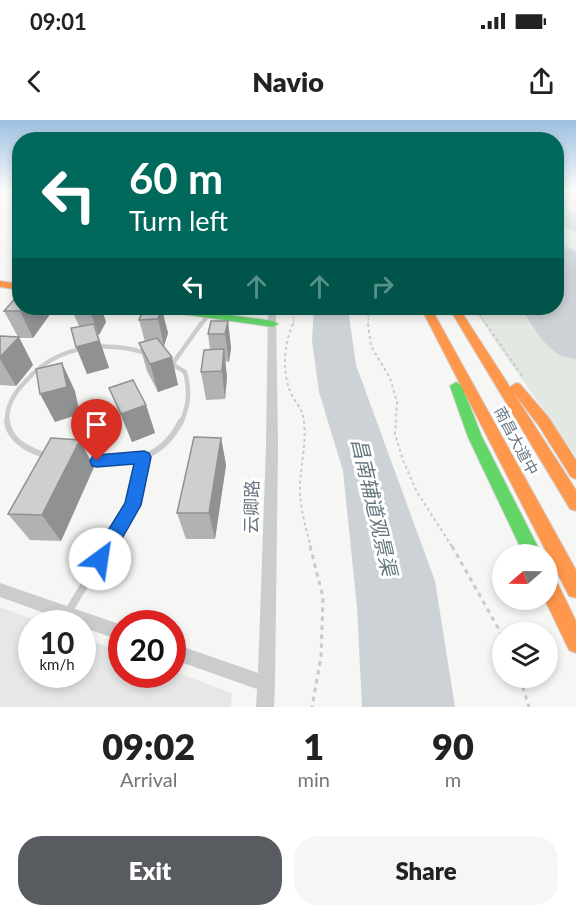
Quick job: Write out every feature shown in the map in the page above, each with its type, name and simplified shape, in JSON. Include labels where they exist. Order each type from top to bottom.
[{"type":"main road","points":[[215,315],[273,324]]},
{"type":"main road","points":[[430,315],[475,437],[528,544]]},
{"type":"main road","name":"南昌大道中","points":[[431,315],[576,589]]},
{"type":"main road","name":"南昌大道中","points":[[458,315],[576,504]]},
{"type":"main road","points":[[459,315],[544,422],[576,473]]},
{"type":"main road","points":[[558,606],[576,643]]},
{"type":"street","name":"云卿路","points":[[265,707],[272,315]]},
{"type":"street","points":[[0,590],[56,610]]},
{"type":"street","points":[[186,656],[266,684]]},
{"type":"lane","points":[[173,363],[208,315]]},
{"type":"lane","points":[[104,345],[135,348],[173,363],[185,372],[189,389],[186,414],[169,440],[144,457],[112,462],[53,457],[21,445],[9,429],[5,417],[14,394],[33,371],[47,359],[75,350],[104,345]]},
{"type":"lane","points":[[69,610],[133,505],[144,457]]},
{"type":"path","points":[[292,315],[294,322],[287,337],[286,373],[290,391],[303,415],[304,462],[300,489],[302,512],[323,597],[321,657],[312,707]]},
{"type":"path","points":[[367,315],[373,351],[390,378],[397,402],[395,434],[403,460],[417,492],[465,566],[495,622]]},
{"type":"path","points":[[523,688],[529,707]]},
{"type":"shaded area","points":[[564,217],[576,217],[576,456],[478,315],[564,315]]},
{"type":"shaded area","points":[[0,607],[18,614],[18,688],[96,688],[96,642],[108,647],[108,688],[186,688],[186,676],[232,693],[231,707],[0,707]]},
{"type":"water","points":[[564,217],[576,217],[576,232],[564,227]]},
{"type":"water","points":[[564,248],[576,252],[576,359],[557,353],[525,315],[564,315]]},
{"type":"water","name":"昌南辅道观景渠","points":[[314,315],[349,315],[356,365],[435,581],[455,707],[362,707],[357,607],[343,471],[319,392],[312,340]]},
{"type":"building","points":[[12,302],[12,311],[4,311]]},
{"type":"building","points":[[141,315],[159,315],[158,319],[139,320]]},
{"type":"building","points":[[211,321],[228,321],[225,334],[208,334]]},
{"type":"building","points":[[94,324],[99,341],[76,347],[71,328]]},
{"type":"building","points":[[0,336],[19,337],[0,357]]},
{"type":"building","points":[[157,338],[172,357],[150,364],[139,343]]},
{"type":"building","points":[[224,349],[222,371],[201,372],[204,350]]},
{"type":"building","points":[[62,363],[67,387],[40,394],[36,369]]},
{"type":"building","points":[[133,380],[146,405],[121,414],[109,388]]},
{"type":"building","points":[[194,437],[221,438],[209,513],[177,513]]},
{"type":"building","points":[[51,438],[80,440],[42,515],[8,514]]},
{"type":"traffic: fast","points":[[210,315],[273,324]]},
{"type":"traffic: fast","points":[[456,386],[475,437],[528,544]]},
{"type":"traffic: slow","points":[[0,284],[12,286]]},
{"type":"traffic: slow","points":[[430,315],[576,589]]},
{"type":"traffic: slow","points":[[458,315],[576,504]]},
{"type":"traffic: slow","points":[[516,387],[544,422],[576,473]]},
{"type":"traffic: slow","points":[[558,606],[576,643]]},
{"type":"route","points":[[97,461],[112,462],[144,457],[133,505],[100,559]]}]
